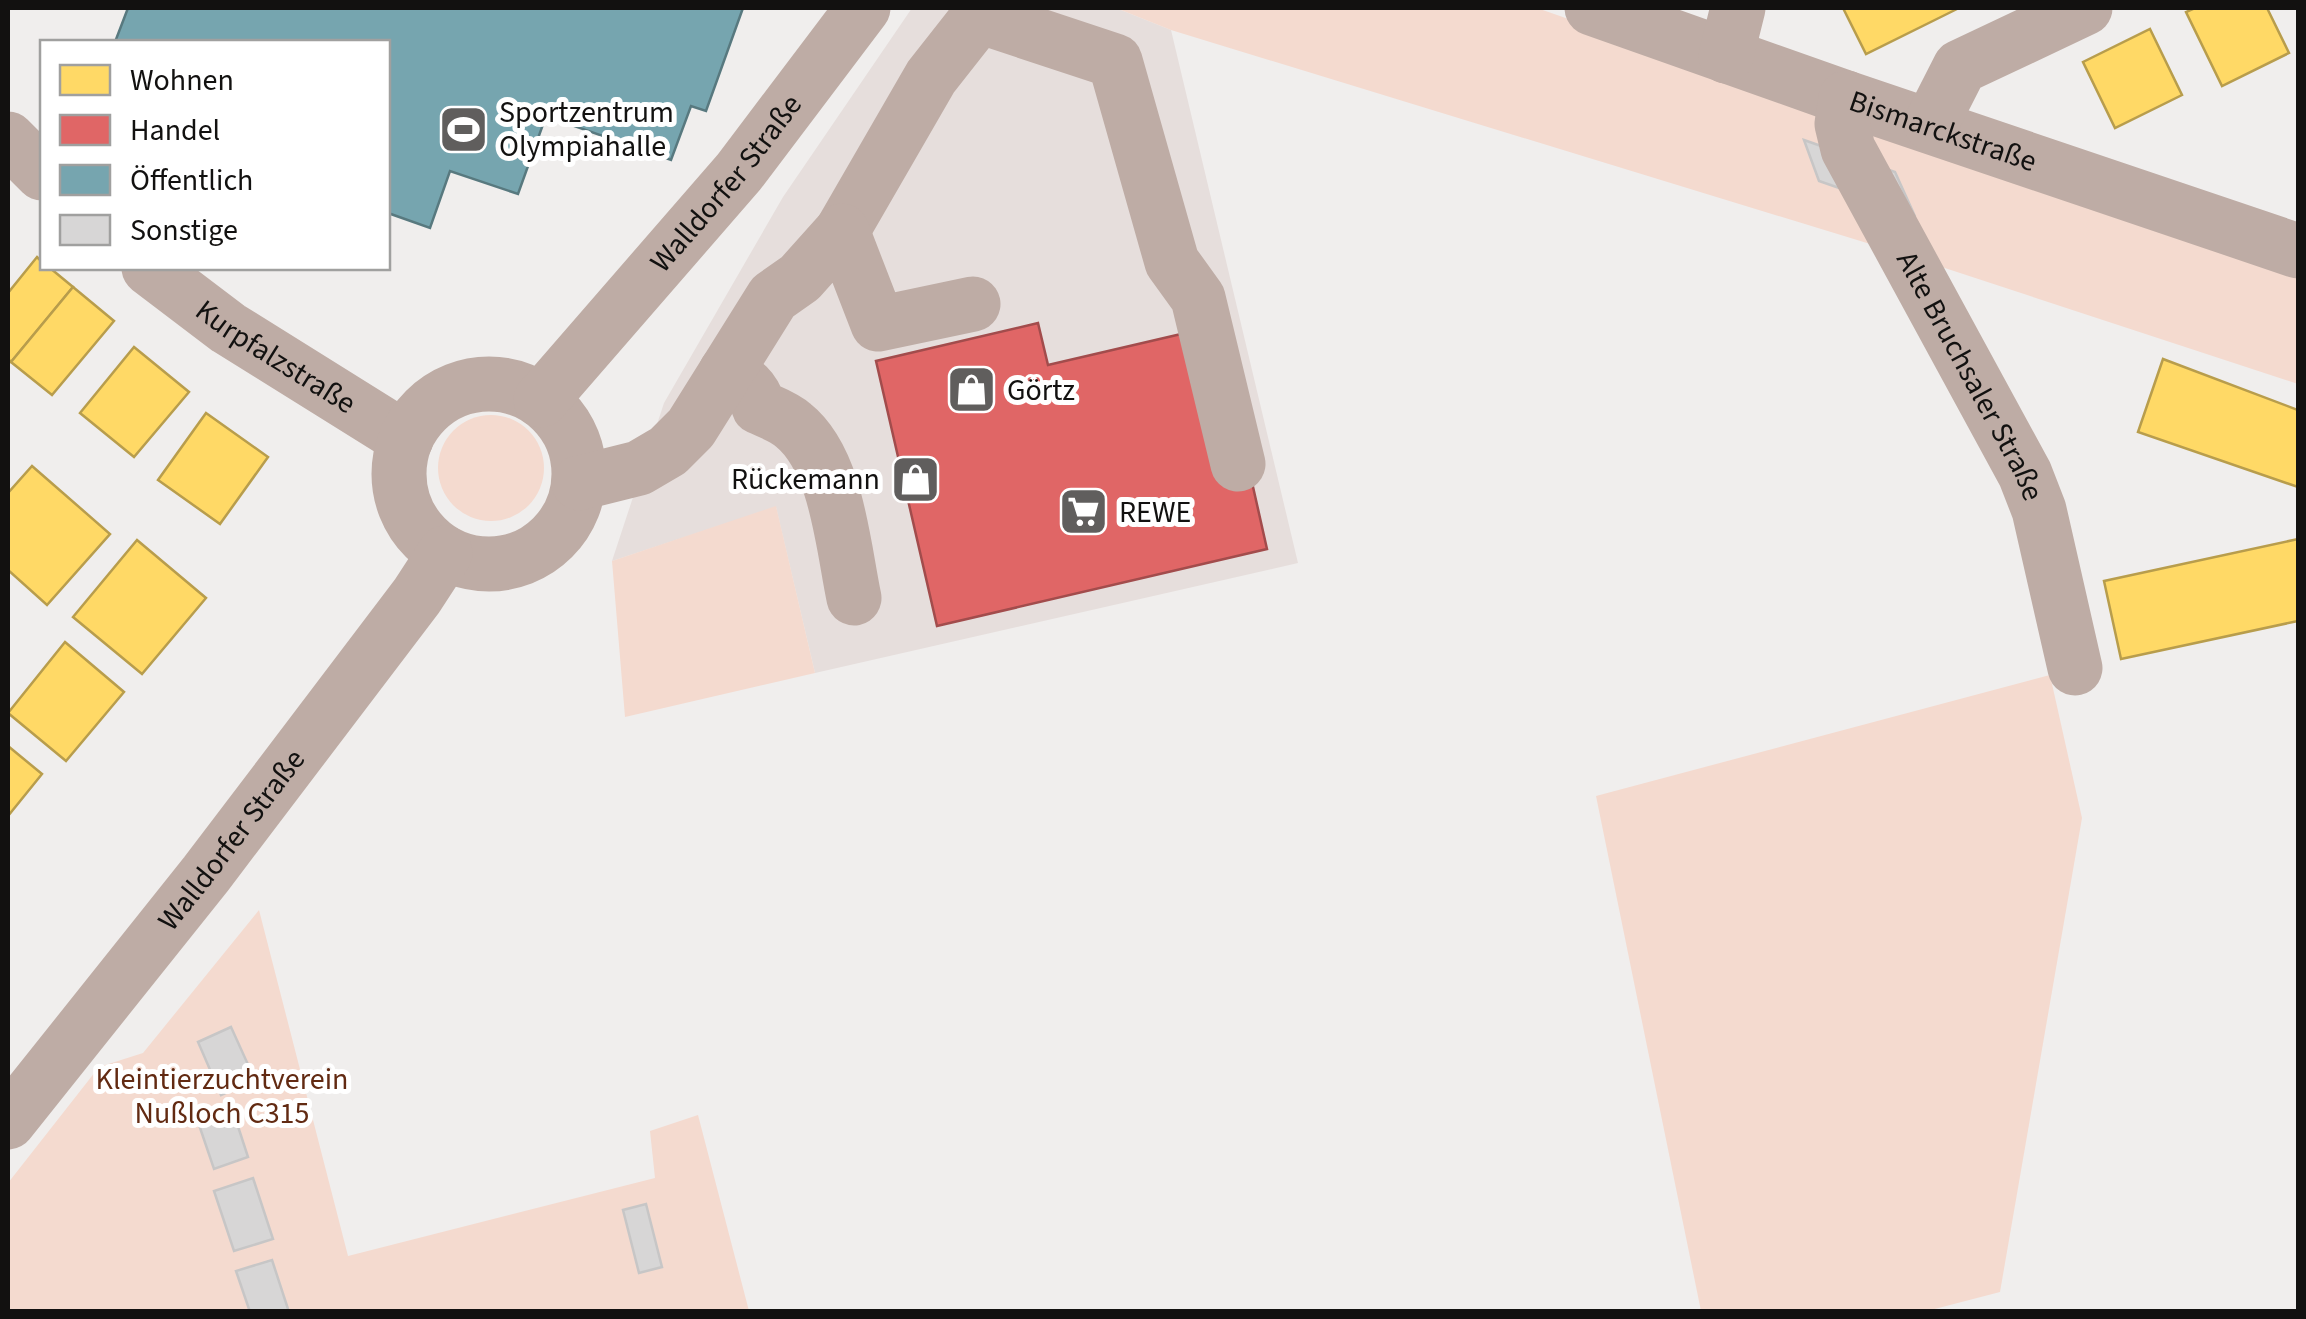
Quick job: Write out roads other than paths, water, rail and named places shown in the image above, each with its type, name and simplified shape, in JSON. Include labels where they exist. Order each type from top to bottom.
[{"type":"street","name":"Walldorfer Straße","points":[[541,400],[739,172],[864,8]]},
{"type":"street","name":"Bismarckstraße","points":[[1592,8],[1732,32],[1846,98],[2298,250]]},
{"type":"street","points":[[1931,124],[1960,67],[2085,8]]},
{"type":"street","points":[[579,483],[638,468],[668,451],[690,428],[772,297],[800,278],[842,231],[931,77],[979,16],[1115,61],[1172,262],[1198,298],[1238,464]]},
{"type":"street","name":"Alte Bruchsaler Straße","points":[[1846,98],[1842,124],[1848,149],[2025,474],[2043,526],[2075,668]]},
{"type":"street","points":[[8,139],[40,171]]},
{"type":"street","points":[[842,231],[878,324],[973,304]]},
{"type":"street","name":"Kurpfalzstraße","points":[[152,270],[228,328],[406,439]]},
{"type":"street","points":[[726,372],[747,384],[759,407],[792,423],[810,442],[830,482],[854,598]]},
{"type":"street","points":[[504,386],[541,400],[567,428],[579,464],[576,500],[559,532],[531,554],[497,564],[479,564],[445,553],[430,542],[407,512],[399,476],[406,439],[430,407],[465,388],[504,386]]},
{"type":"street","name":"Walldorfer Straße","points":[[8,1122],[206,874],[417,596],[445,553]]},
{"type":"place","name":"Sportzentrum Olympiahalle","points":[[464,129]]},
{"type":"place","name":"Görtz","points":[[972,390]]},
{"type":"place","name":"Rückemann","points":[[915,479]]},
{"type":"place","name":"REWE","points":[[1084,512]]},
{"type":"park label","name":"Kleintierzuchtverein Nußloch C315","points":[[222,1096]]}]
